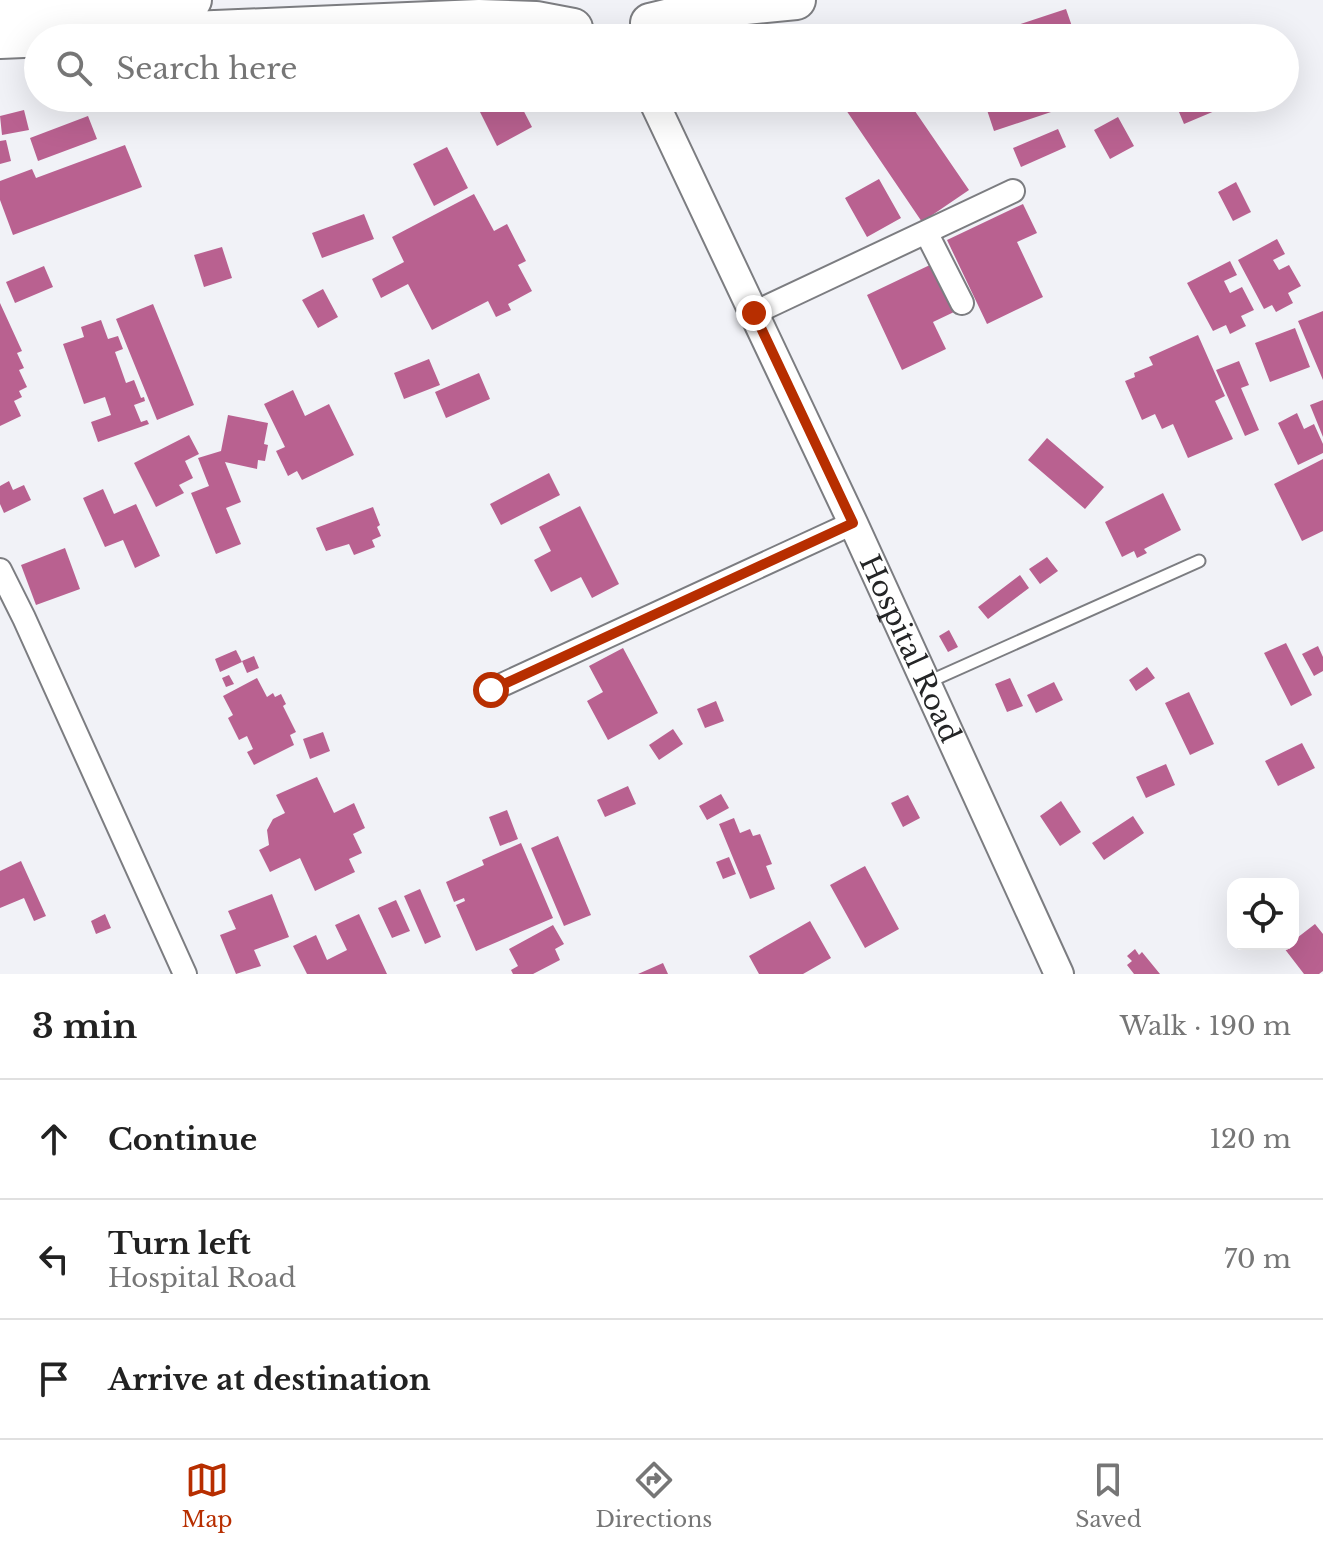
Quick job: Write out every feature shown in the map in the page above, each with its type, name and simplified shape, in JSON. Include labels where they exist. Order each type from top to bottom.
[{"type":"highway","points":[[0,10],[192,0]]},
{"type":"highway","points":[[651,24],[707,9],[796,0]]},
{"type":"highway","points":[[359,24],[479,19],[574,22]]},
{"type":"highway","points":[[0,39],[24,38]]},
{"type":"street","name":"Hospital Road","points":[[659,112],[853,523],[1059,974]]},
{"type":"street","points":[[754,313],[1013,191]]},
{"type":"street","points":[[926,232],[962,303]]},
{"type":"street","points":[[491,690],[853,523]]},
{"type":"street","points":[[0,570],[185,974]]},
{"type":"lane","points":[[926,683],[1199,561]]},
{"type":"building","points":[[1066,9],[1071,24],[1020,24]]},
{"type":"building","points":[[24,110],[29,130],[2,135],[0,116]]},
{"type":"building","points":[[480,112],[524,112],[532,127],[497,146]]},
{"type":"building","points":[[847,112],[916,112],[969,190],[922,222]]},
{"type":"building","points":[[988,112],[1051,112],[994,131]]},
{"type":"building","points":[[1179,112],[1212,112],[1184,124]]},
{"type":"building","points":[[88,116],[97,139],[38,161],[30,138]]},
{"type":"building","points":[[1118,117],[1134,146],[1110,159],[1094,130]]},
{"type":"building","points":[[1058,129],[1066,147],[1021,167],[1013,148]]},
{"type":"building","points":[[6,140],[11,161],[0,164],[0,141]]},
{"type":"building","points":[[125,145],[142,187],[13,235],[0,200],[0,181],[32,169],[36,178]]},
{"type":"building","points":[[447,147],[468,188],[434,206],[413,164]]},
{"type":"building","points":[[879,179],[901,218],[867,237],[845,198]]},
{"type":"building","points":[[1236,182],[1251,212],[1233,221],[1218,192]]},
{"type":"building","points":[[474,194],[494,231],[507,224],[526,261],[518,265],[532,291],[508,304],[511,310],[496,317],[488,301],[432,330],[408,284],[381,298],[372,279],[404,262],[392,237]]},
{"type":"building","points":[[1023,204],[1037,233],[1017,242],[1043,297],[987,324],[947,240]]},
{"type":"building","points":[[364,214],[374,239],[322,258],[312,233]]},
{"type":"building","points":[[1277,239],[1285,254],[1273,260],[1279,270],[1289,265],[1301,286],[1288,293],[1293,303],[1276,312],[1272,305],[1264,309],[1238,260]]},
{"type":"building","points":[[222,247],[232,278],[204,287],[194,255]]},
{"type":"building","points":[[1230,261],[1237,275],[1224,281],[1230,293],[1242,287],[1254,310],[1241,316],[1246,326],[1230,334],[1226,325],[1213,331],[1187,283]]},
{"type":"building","points":[[932,264],[954,312],[933,322],[946,349],[902,370],[867,295]]},
{"type":"building","points":[[44,266],[53,287],[15,303],[6,282]]},
{"type":"building","points":[[323,289],[338,317],[318,328],[302,300]]},
{"type":"building","points":[[0,303],[22,351],[17,353],[24,368],[19,370],[27,387],[19,391],[22,397],[14,401],[21,416],[0,426]]},
{"type":"building","points":[[153,304],[194,405],[157,420],[116,319]]},
{"type":"building","points":[[1323,311],[1323,380],[1298,321]]},
{"type":"building","points":[[101,320],[108,339],[118,336],[123,349],[115,352],[126,383],[134,380],[141,398],[144,397],[145,401],[134,405],[141,422],[147,420],[149,424],[98,442],[91,422],[111,415],[105,397],[84,404],[63,344],[84,337],[81,327]]},
{"type":"building","points":[[1295,328],[1310,367],[1270,382],[1255,343]]},
{"type":"building","points":[[1198,335],[1225,396],[1215,401],[1233,439],[1188,458],[1173,424],[1162,429],[1155,414],[1142,420],[1125,381],[1135,377],[1134,373],[1153,365],[1149,357]]},
{"type":"building","points":[[429,359],[440,385],[404,399],[394,373]]},
{"type":"building","points":[[1239,361],[1249,385],[1241,388],[1259,430],[1245,436],[1216,370]]},
{"type":"building","points":[[479,373],[490,399],[446,418],[435,392]]},
{"type":"building","points":[[293,390],[305,416],[329,404],[354,455],[302,480],[297,471],[288,476],[276,451],[285,447],[264,404]]},
{"type":"building","points":[[1323,400],[1323,437],[1310,405]]},
{"type":"building","points":[[1297,413],[1304,429],[1314,424],[1323,444],[1323,453],[1298,465],[1278,423]]},
{"type":"building","points":[[228,415],[268,423],[264,444],[268,445],[265,461],[258,460],[257,469],[225,462],[241,502],[226,508],[241,544],[216,554],[191,493],[209,486],[198,458],[221,451]]},
{"type":"building","points":[[189,435],[199,454],[185,461],[193,478],[179,485],[184,493],[156,507],[134,463]]},
{"type":"building","points":[[1047,438],[1104,487],[1085,509],[1028,460]]},
{"type":"building","points":[[1323,459],[1323,531],[1302,541],[1274,484]]},
{"type":"building","points":[[549,473],[560,495],[501,525],[490,504]]},
{"type":"building","points":[[9,481],[13,490],[24,485],[31,500],[4,513],[0,504],[0,486]]},
{"type":"building","points":[[103,489],[114,514],[136,504],[160,556],[135,568],[123,540],[105,547],[83,498]]},
{"type":"building","points":[[1163,493],[1181,530],[1144,549],[1147,553],[1137,558],[1134,551],[1122,557],[1105,522]]},
{"type":"building","points":[[580,506],[619,584],[592,598],[581,577],[551,592],[534,560],[551,551],[539,527]]},
{"type":"building","points":[[373,507],[381,536],[372,540],[375,547],[354,555],[349,544],[326,551],[316,528]]},
{"type":"building","points":[[65,548],[80,589],[36,605],[21,565]]},
{"type":"building","points":[[1047,557],[1058,571],[1040,584],[1029,569]]},
{"type":"building","points":[[1020,575],[1029,588],[988,619],[978,607]]},
{"type":"building","points":[[949,630],[958,647],[948,652],[939,636]]},
{"type":"building","points":[[1286,643],[1312,695],[1291,706],[1264,653]]},
{"type":"building","points":[[1318,646],[1323,657],[1323,671],[1314,676],[1302,654]]},
{"type":"building","points":[[623,648],[658,713],[608,740],[587,701],[603,692],[589,666]]},
{"type":"building","points":[[236,650],[242,662],[220,672],[215,659]]},
{"type":"building","points":[[254,656],[259,668],[247,673],[242,661]]},
{"type":"building","points":[[1147,667],[1155,678],[1136,691],[1129,680]]},
{"type":"building","points":[[229,675],[234,684],[226,687],[222,678]]},
{"type":"building","points":[[257,678],[267,697],[273,693],[275,697],[281,694],[286,704],[283,706],[296,732],[290,735],[294,745],[254,765],[247,752],[253,749],[247,736],[239,740],[228,718],[233,715],[223,696]]},
{"type":"building","points":[[1010,678],[1023,706],[1007,712],[995,684]]},
{"type":"building","points":[[1054,682],[1063,700],[1036,713],[1027,695]]},
{"type":"building","points":[[1189,692],[1214,744],[1190,755],[1165,703]]},
{"type":"building","points":[[716,701],[724,721],[705,728],[697,709]]},
{"type":"building","points":[[673,729],[683,744],[659,760],[649,745]]},
{"type":"building","points":[[323,732],[330,751],[310,759],[303,739]]},
{"type":"building","points":[[1302,743],[1315,768],[1278,786],[1265,761]]},
{"type":"building","points":[[1166,764],[1175,785],[1146,798],[1136,777]]},
{"type":"building","points":[[317,777],[334,813],[354,803],[365,828],[353,834],[362,853],[349,859],[355,872],[315,891],[300,858],[270,872],[259,850],[269,845],[267,830],[273,819],[285,813],[276,795]]},
{"type":"building","points":[[628,786],[636,804],[605,817],[597,800]]},
{"type":"building","points":[[721,794],[729,808],[707,820],[699,806]]},
{"type":"building","points":[[908,795],[920,818],[903,827],[891,803]]},
{"type":"building","points":[[1061,801],[1081,832],[1060,846],[1040,816]]},
{"type":"building","points":[[507,810],[518,839],[500,846],[489,817]]},
{"type":"building","points":[[1133,816],[1144,833],[1104,860],[1092,843]]},
{"type":"building","points":[[734,818],[740,833],[750,829],[753,836],[760,834],[772,864],[766,866],[775,889],[750,899],[719,824]]},
{"type":"building","points":[[558,836],[591,915],[564,926],[531,848]]},
{"type":"building","points":[[521,843],[553,918],[476,951],[456,905],[465,901],[464,898],[454,902],[446,882],[484,865],[482,860]]},
{"type":"building","points":[[729,857],[736,874],[723,879],[716,862]]},
{"type":"building","points":[[21,861],[46,916],[34,921],[24,898],[0,908],[0,871]]},
{"type":"building","points":[[865,866],[899,929],[865,948],[830,885]]},
{"type":"building","points":[[420,889],[441,937],[425,944],[404,896]]},
{"type":"building","points":[[272,894],[289,937],[254,950],[261,966],[236,974],[220,935],[236,929],[228,911]]},
{"type":"building","points":[[396,900],[410,931],[392,938],[378,908]]},
{"type":"building","points":[[105,914],[111,928],[96,934],[91,921]]},
{"type":"building","points":[[359,914],[387,974],[307,974],[293,946],[316,935],[327,960],[347,950],[335,925]]},
{"type":"building","points":[[810,921],[831,958],[803,974],[759,974],[749,956]]},
{"type":"building","points":[[1315,924],[1323,934],[1323,971],[1319,974],[1304,974],[1286,950],[1299,950],[1299,936]]},
{"type":"building","points":[[553,925],[564,944],[555,949],[560,960],[533,974],[513,974],[511,970],[518,966],[509,949]]},
{"type":"building","points":[[1135,949],[1139,955],[1142,952],[1160,974],[1134,974],[1127,965],[1132,961],[1127,956]]},
{"type":"building","points":[[663,963],[668,974],[638,974]]},
{"type":"route","points":[[491,690],[853,523],[754,313]]}]
